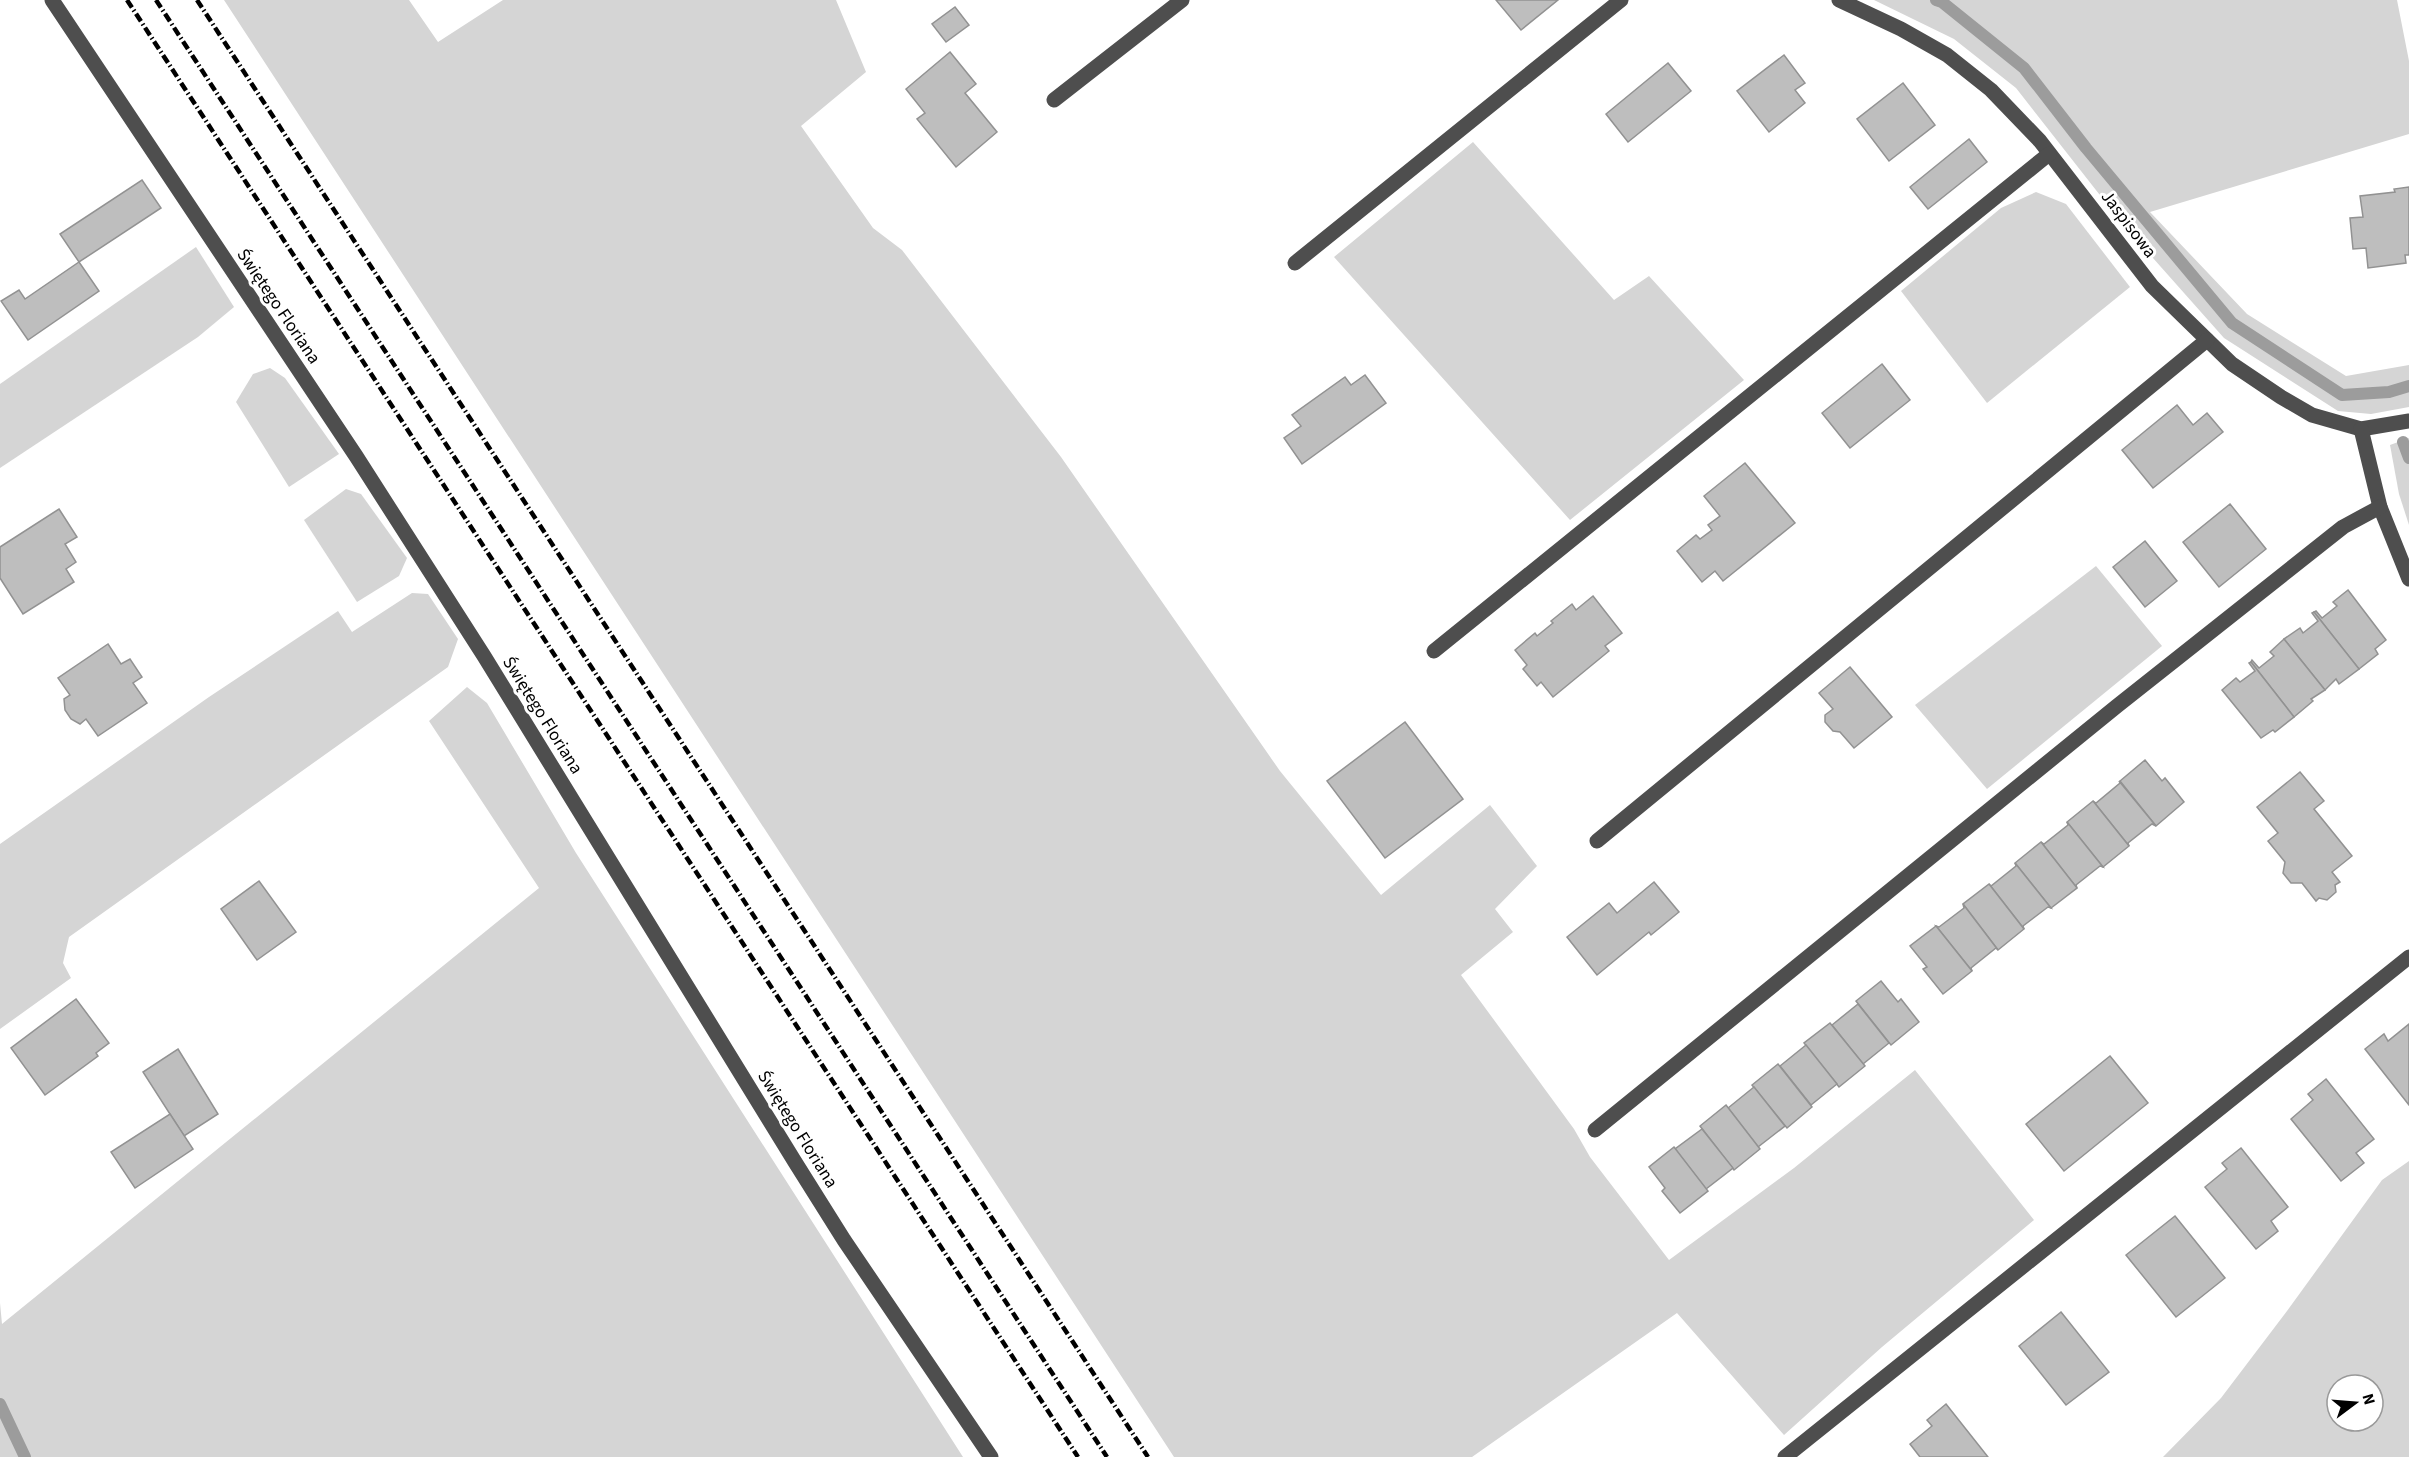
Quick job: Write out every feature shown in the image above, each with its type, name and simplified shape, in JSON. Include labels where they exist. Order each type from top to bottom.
[{"type":"street","name":"Świętego Floriana","points":[[52,0],[356,456],[484,656],[844,1240],[991,1457]]},
{"type":"street","points":[[1054,100],[1182,0]]},
{"type":"street","points":[[1295,263],[1621,0]]},
{"type":"street","name":"Jaspisowa","points":[[1839,0],[1901,29],[1947,55],[1991,90],[2049,154],[2152,286],[2232,363],[2312,415],[2361,429],[2409,421]]},
{"type":"street","points":[[1434,651],[2049,154]]},
{"type":"street","points":[[1597,841],[2207,340]]},
{"type":"street","points":[[2361,429],[2380,507],[2409,579]]},
{"type":"street","points":[[1595,1130],[2126,699],[2343,527],[2380,507]]},
{"type":"street","points":[[1785,1457],[2409,957]]},
{"type":"shaded area","points":[[224,0],[409,0],[438,42],[503,0],[836,0],[866,72],[801,126],[873,228],[902,250],[1061,457],[1280,771],[1381,895],[1490,805],[1537,866],[1495,909],[1513,932],[1461,975],[1574,1129],[1590,1157],[1669,1260],[1794,1168],[1915,1070],[2034,1220],[1882,1347],[1784,1435],[1677,1313],[1472,1457],[1174,1457]]},
{"type":"shaded area","points":[[1874,0],[2397,0],[2409,61],[2409,134],[2150,212],[2247,314],[2346,376],[2409,365],[2409,407],[2371,414],[2338,411],[2224,338],[2121,222],[2016,88],[1954,39]]},
{"type":"shaded area","points":[[1473,142],[1614,300],[1649,276],[1744,380],[1570,520],[1334,257]]},
{"type":"shaded area","points":[[2036,192],[2066,204],[2130,287],[1987,403],[1901,291],[2001,208]]},
{"type":"shaded area","points":[[196,247],[234,307],[198,337],[0,468],[0,384]]},
{"type":"shaded area","points":[[270,368],[285,378],[339,454],[289,487],[236,402],[253,374]]},
{"type":"shaded area","points":[[2409,438],[2409,525],[2399,494],[2390,445]]},
{"type":"shaded area","points":[[346,489],[361,494],[407,558],[399,576],[357,602],[304,520]]},
{"type":"shaded area","points":[[2096,566],[2162,646],[1987,789],[1915,705]]},
{"type":"shaded area","points":[[412,593],[428,594],[458,639],[448,667],[69,937],[63,963],[71,978],[0,1029],[0,844],[209,697],[338,611],[352,632]]},
{"type":"shaded area","points":[[467,687],[487,703],[576,853],[963,1457],[0,1457],[0,1303],[2,1324],[539,888],[429,721]]},
{"type":"shaded area","points":[[2409,1161],[2409,1457],[2163,1457],[2221,1398],[2382,1180]]},
{"type":"building","points":[[1496,0],[1558,0],[1521,30]]},
{"type":"building","points":[[955,7],[969,25],[946,42],[932,24]]},
{"type":"building","points":[[950,52],[976,84],[965,93],[997,132],[956,167],[917,119],[925,113],[906,89]]},
{"type":"building","points":[[1784,55],[1805,83],[1795,90],[1805,103],[1769,132],[1737,91]]},
{"type":"building","points":[[1668,63],[1691,91],[1628,142],[1606,114]]},
{"type":"building","points":[[1903,83],[1935,125],[1889,161],[1857,119]]},
{"type":"building","points":[[1969,139],[1987,162],[1928,209],[1910,187]]},
{"type":"building","points":[[142,180],[161,208],[79,262],[60,234]]},
{"type":"building","points":[[2409,187],[2409,255],[2405,255],[2406,263],[2368,268],[2366,248],[2353,249],[2350,218],[2363,217],[2360,196],[2395,192],[2394,189]]},
{"type":"building","points":[[79,262],[99,291],[28,340],[1,301],[19,290],[25,299]]},
{"type":"building","points":[[1882,364],[1910,400],[1850,448],[1822,413]]},
{"type":"building","points":[[1365,375],[1386,403],[1302,464],[1284,438],[1301,426],[1292,415],[1345,377],[1351,385]]},
{"type":"building","points":[[2177,405],[2193,425],[2207,413],[2223,432],[2153,488],[2122,450]]},
{"type":"building","points":[[1745,463],[1795,523],[1723,581],[1715,571],[1702,582],[1677,551],[1696,535],[1700,539],[1712,530],[1708,525],[1720,516],[1704,496]]},
{"type":"building","points":[[2230,504],[2266,549],[2219,587],[2183,542]]},
{"type":"building","points":[[59,509],[77,537],[65,544],[76,562],[66,569],[74,582],[23,614],[0,578],[0,547]]},
{"type":"building","points":[[2145,541],[2177,581],[2145,607],[2113,567]]},
{"type":"building","points":[[2348,590],[2386,640],[2375,649],[2378,654],[2359,669],[2314,612],[2316,611],[2322,618],[2337,606],[2333,602]]},
{"type":"building","points":[[1593,596],[1622,633],[1605,646],[1609,651],[1553,697],[1541,682],[1537,686],[1523,669],[1527,665],[1515,650],[1535,633],[1537,636],[1572,604],[1576,610]]},
{"type":"building","points":[[2314,612],[2359,669],[2339,684],[2336,679],[2325,690],[2284,639],[2300,628],[2303,633],[2318,621],[2312,613]]},
{"type":"building","points":[[2284,639],[2325,690],[2311,699],[2313,701],[2294,717],[2251,662],[2252,660],[2259,668],[2274,656],[2270,652]]},
{"type":"building","points":[[108,644],[121,664],[130,659],[142,677],[133,683],[147,703],[98,736],[86,719],[80,724],[71,719],[65,710],[64,699],[70,695],[58,678]]},
{"type":"building","points":[[2251,662],[2294,717],[2275,732],[2273,730],[2261,738],[2222,690],[2236,678],[2240,682],[2255,671],[2249,663]]},
{"type":"building","points":[[1850,667],[1892,717],[1854,748],[1840,732],[1833,731],[1825,722],[1825,715],[1833,709],[1819,693]]},
{"type":"building","points":[[1405,722],[1463,799],[1385,858],[1327,781]]},
{"type":"building","points":[[2145,760],[2162,781],[2165,778],[2184,802],[2156,826],[2120,781]]},
{"type":"building","points":[[2300,772],[2324,801],[2314,809],[2352,856],[2332,872],[2340,882],[2335,885],[2336,892],[2327,900],[2319,898],[2316,901],[2302,883],[2291,883],[2283,873],[2285,862],[2268,841],[2278,833],[2257,807]]},
{"type":"building","points":[[2119,781],[2156,826],[2152,824],[2128,843],[2129,846],[2093,801],[2096,803],[2120,783]]},
{"type":"building","points":[[2093,801],[2129,846],[2103,867],[2067,822]]},
{"type":"building","points":[[2067,822],[2103,867],[2100,866],[2076,885],[2077,888],[2041,842],[2044,844],[2068,825]]},
{"type":"building","points":[[2041,842],[2077,888],[2051,908],[2015,863]]},
{"type":"building","points":[[2015,863],[2051,908],[2048,907],[2023,926],[2024,929],[1989,884],[1991,886],[2016,866]]},
{"type":"building","points":[[259,881],[296,932],[257,960],[221,909]]},
{"type":"building","points":[[1654,882],[1679,912],[1651,935],[1649,932],[1597,975],[1567,937],[1609,903],[1617,913]]},
{"type":"building","points":[[1989,884],[2024,929],[1998,950],[1963,904]]},
{"type":"building","points":[[1963,904],[1998,950],[1996,948],[1971,968],[1972,971],[1936,926],[1939,927],[1964,908]]},
{"type":"building","points":[[1936,926],[1972,971],[1943,994],[1923,969],[1927,967],[1910,946]]},
{"type":"building","points":[[1881,981],[1898,1002],[1901,999],[1919,1022],[1891,1045],[1856,1001]]},
{"type":"building","points":[[76,999],[109,1043],[96,1053],[98,1056],[45,1095],[11,1048]]},
{"type":"building","points":[[1858,1004],[1889,1043],[1863,1064],[1832,1025]]},
{"type":"building","points":[[1830,1023],[1865,1066],[1839,1087],[1804,1043]]},
{"type":"building","points":[[2409,1024],[2409,1105],[2365,1049],[2384,1034],[2388,1041]]},
{"type":"building","points":[[1806,1045],[1837,1084],[1811,1105],[1780,1066]]},
{"type":"building","points":[[178,1049],[218,1114],[184,1136],[143,1072]]},
{"type":"building","points":[[2110,1056],[2148,1103],[2064,1171],[2026,1124]]},
{"type":"building","points":[[1778,1064],[1812,1107],[1787,1128],[1752,1085]]},
{"type":"building","points":[[2326,1079],[2374,1139],[2356,1153],[2364,1163],[2341,1181],[2291,1119],[2313,1100],[2308,1094]]},
{"type":"building","points":[[1754,1087],[1785,1126],[1758,1147],[1728,1108]]},
{"type":"building","points":[[1726,1105],[1760,1149],[1734,1170],[1700,1126]]},
{"type":"building","points":[[170,1114],[193,1149],[135,1188],[111,1152]]},
{"type":"building","points":[[1702,1129],[1733,1168],[1706,1189],[1675,1149]]},
{"type":"building","points":[[1674,1147],[1708,1191],[1680,1213],[1662,1191],[1665,1188],[1649,1167]]},
{"type":"building","points":[[2241,1148],[2288,1207],[2271,1221],[2278,1231],[2256,1249],[2205,1187],[2227,1169],[2222,1163]]},
{"type":"building","points":[[2175,1216],[2225,1278],[2176,1317],[2126,1255]]},
{"type":"building","points":[[2061,1312],[2109,1372],[2066,1405],[2019,1346]]},
{"type":"building","points":[[1946,1404],[1988,1457],[1920,1457],[1910,1444],[1932,1426],[1927,1420]]},
{"type":"waterway","points":[[1936,0],[1942,2],[2024,68],[2086,148],[2232,323],[2342,395],[2389,392],[2409,386]]},
{"type":"waterway","points":[[2403,442],[2409,458]]},
{"type":"waterway","points":[[0,1404],[25,1457]]},
{"type":"railway","points":[[127,0],[1078,1457]]},
{"type":"railway","points":[[156,0],[1107,1457]]},
{"type":"railway","points":[[197,0],[1148,1457]]}]
